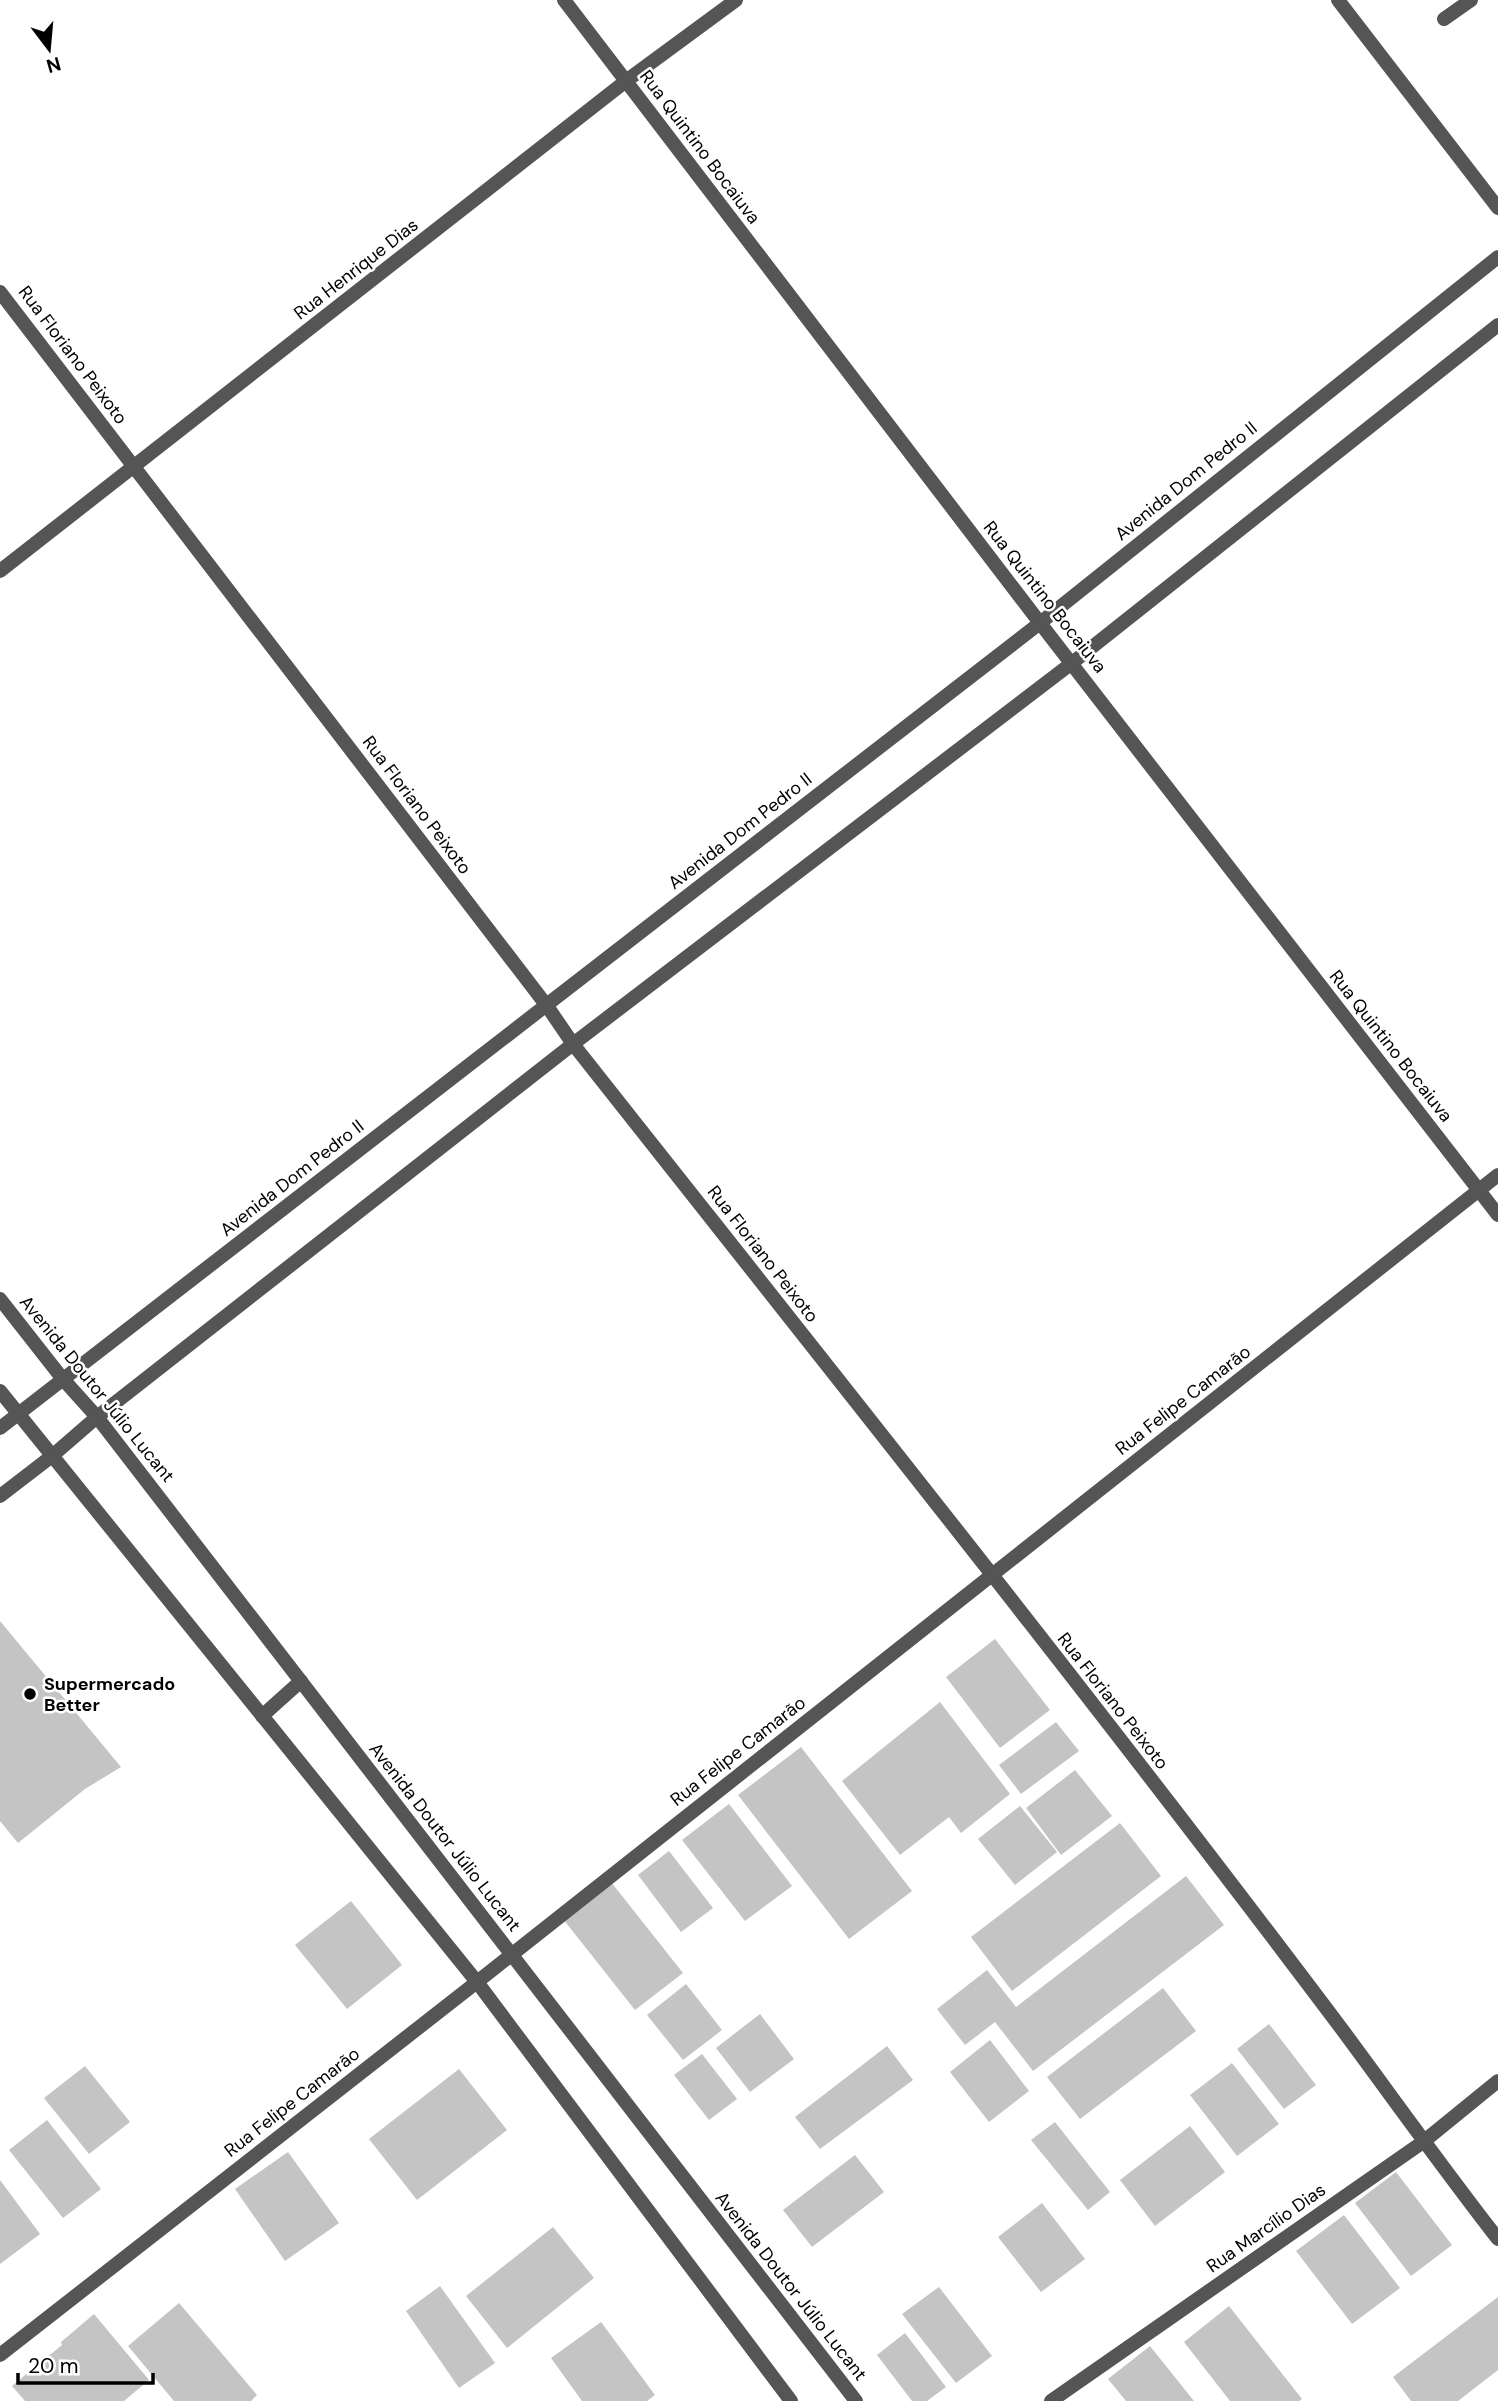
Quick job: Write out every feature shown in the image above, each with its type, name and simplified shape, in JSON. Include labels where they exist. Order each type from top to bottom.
[{"type":"street","name":"Rua Quintino Bocaiuva","points":[[564,0],[1498,1215]]},
{"type":"street","name":"Rua Henrique Dias","points":[[0,571],[626,81],[736,0]]},
{"type":"street","points":[[1338,0],[1498,208]]},
{"type":"street","points":[[1444,19],[1471,0]]},
{"type":"street","name":"Avenida Dom Pedro II","points":[[0,1428],[1040,622],[1498,257]]},
{"type":"street","name":"Rua Floriano Peixoto","points":[[0,292],[547,1006],[573,1044],[992,1576],[1345,2034],[1498,2239]]},
{"type":"street","points":[[0,1496],[573,1044],[1072,663],[1498,325]]},
{"type":"street","name":"Rua Felipe Camarão","points":[[0,2356],[1498,1175]]},
{"type":"street","name":"Avenida Doutor Júlio Lucant","points":[[0,1298],[62,1378],[97,1417],[856,2401]]},
{"type":"street","points":[[0,1391],[477,1982],[791,2401]]},
{"type":"street","points":[[262,1716],[301,1681]]},
{"type":"street","name":"Rua Marcílio Dias","points":[[1051,2401],[1423,2141],[1498,2081]]},
{"type":"building","name":"Supermercado Better","points":[[0,1621],[121,1767],[85,1789],[18,1843],[0,1821]]},
{"type":"building","points":[[995,1639],[1050,1710],[1000,1748],[946,1677]]},
{"type":"building","points":[[940,1702],[1010,1794],[961,1833],[949,1817],[900,1855],[842,1781]]},
{"type":"building","points":[[1056,1722],[1079,1751],[1021,1794],[999,1765]]},
{"type":"building","points":[[801,1747],[912,1891],[849,1939],[738,1795]]},
{"type":"building","points":[[1075,1770],[1112,1816],[1061,1855],[1026,1808]]},
{"type":"building","points":[[729,1804],[792,1886],[745,1921],[682,1840]]},
{"type":"building","points":[[1020,1806],[1057,1852],[1015,1885],[978,1839]]},
{"type":"building","points":[[1120,1823],[1161,1876],[1012,1991],[971,1937]]},
{"type":"building","points":[[669,1851],[713,1908],[681,1932],[638,1875]]},
{"type":"building","points":[[1186,1876],[1224,1925],[1033,2071],[995,2022],[965,2045],[937,2009],[987,1970],[1016,2007]]},
{"type":"building","points":[[611,1882],[683,1973],[635,2010],[563,1919]]},
{"type":"building","points":[[351,1901],[402,1965],[347,2009],[295,1945]]},
{"type":"building","points":[[686,1984],[722,2030],[683,2060],[647,2015]]},
{"type":"building","points":[[1163,1988],[1196,2031],[1080,2119],[1047,2077]]},
{"type":"building","points":[[760,2014],[794,2059],[750,2092],[716,2048]]},
{"type":"building","points":[[1269,2024],[1316,2085],[1284,2109],[1237,2049]]},
{"type":"building","points":[[990,2040],[1029,2091],[989,2122],[950,2072]]},
{"type":"building","points":[[887,2046],[913,2080],[820,2149],[795,2117]]},
{"type":"building","points":[[702,2054],[737,2099],[709,2120],[674,2075]]},
{"type":"building","points":[[1232,2063],[1279,2124],[1237,2156],[1190,2095]]},
{"type":"building","points":[[85,2066],[130,2122],[89,2154],[44,2098]]},
{"type":"building","points":[[459,2069],[507,2130],[417,2200],[369,2139]]},
{"type":"building","points":[[47,2120],[101,2189],[63,2218],[9,2150]]},
{"type":"building","points":[[1055,2122],[1110,2192],[1088,2210],[1031,2140]]},
{"type":"building","points":[[1190,2126],[1225,2172],[1155,2226],[1120,2180]]},
{"type":"building","points":[[288,2152],[339,2223],[285,2261],[235,2189]]},
{"type":"building","points":[[855,2155],[884,2192],[812,2247],[783,2210]]},
{"type":"building","points":[[1396,2172],[1452,2245],[1411,2276],[1355,2203]]},
{"type":"building","points":[[0,2180],[40,2234],[0,2264]]},
{"type":"building","points":[[1042,2203],[1085,2259],[1041,2292],[998,2237]]},
{"type":"building","points":[[1344,2215],[1400,2288],[1352,2324],[1296,2251]]},
{"type":"building","points":[[553,2227],[594,2278],[507,2348],[466,2296]]},
{"type":"building","points":[[440,2286],[495,2363],[459,2388],[406,2311]]},
{"type":"building","points":[[939,2287],[992,2356],[956,2383],[902,2314]]},
{"type":"building","points":[[1498,2297],[1498,2370],[1458,2401],[1411,2401],[1393,2377]]},
{"type":"building","points":[[179,2303],[257,2395],[251,2401],[174,2401],[128,2346]]},
{"type":"building","points":[[1229,2306],[1302,2399],[1230,2401],[1184,2342]]},
{"type":"building","points":[[94,2314],[149,2380],[124,2401],[25,2401],[12,2386],[62,2345],[61,2342]]},
{"type":"building","points":[[601,2322],[655,2395],[647,2401],[582,2401],[551,2358]]},
{"type":"building","points":[[905,2333],[946,2387],[927,2401],[912,2401],[877,2355]]},
{"type":"building","points":[[1150,2346],[1194,2401],[1126,2401],[1108,2379]]},
{"type":"place","name":"Supermercado Better","points":[[30,1694]]}]
